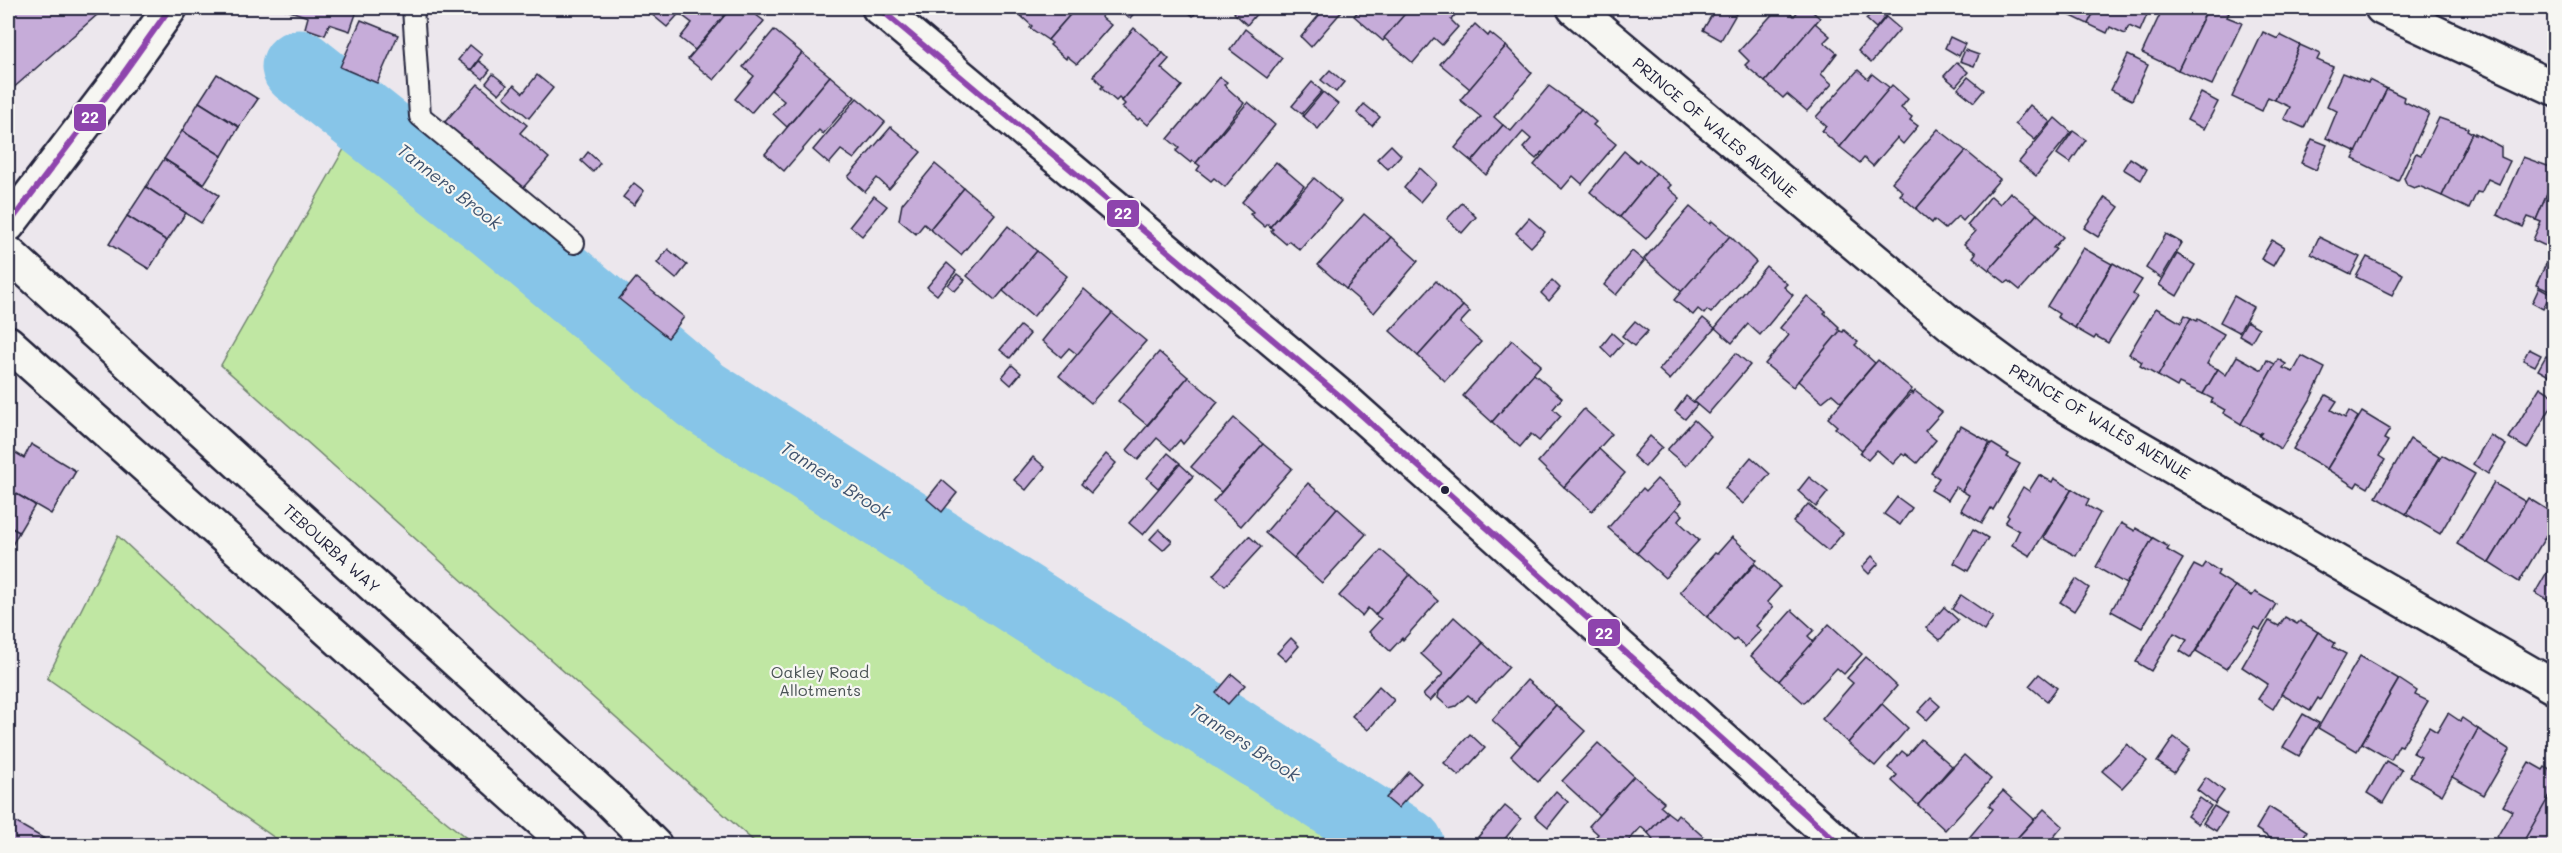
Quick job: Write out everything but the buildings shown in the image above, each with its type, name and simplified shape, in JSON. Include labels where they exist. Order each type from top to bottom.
[{"type":"street","points":[[8,225],[123,74],[170,8]]},
{"type":"street","points":[[879,8],[1347,402],[1842,846]]},
{"type":"street","name":"PRINCE OF WALES AVENUE","points":[[1574,8],[1952,325],[2013,370],[2064,404],[2554,687]]},
{"type":"street","points":[[2382,8],[2554,88]]},
{"type":"street","name":"TEBOURBA WAY","points":[[8,253],[591,783],[655,846]]},
{"type":"street","points":[[8,343],[570,846]]},
{"type":"lane","points":[[413,8],[420,116],[574,243]]},
{"type":"green space","name":"Oakley Road Allotments","points":[[352,135],[520,264],[695,407],[1184,717],[1377,845],[758,845],[221,365]]},
{"type":"green space","points":[[118,536],[199,612],[371,761],[475,845],[285,845],[47,678]]},
{"type":"waterway","name":"Tanners Brook","points":[[299,67],[496,223],[701,395],[1407,846]]},
{"type":"transit line","name":"22","points":[[8,225],[123,74],[170,8]]},
{"type":"transit line","name":"22","points":[[879,8],[1347,402],[1841,846]]}]
